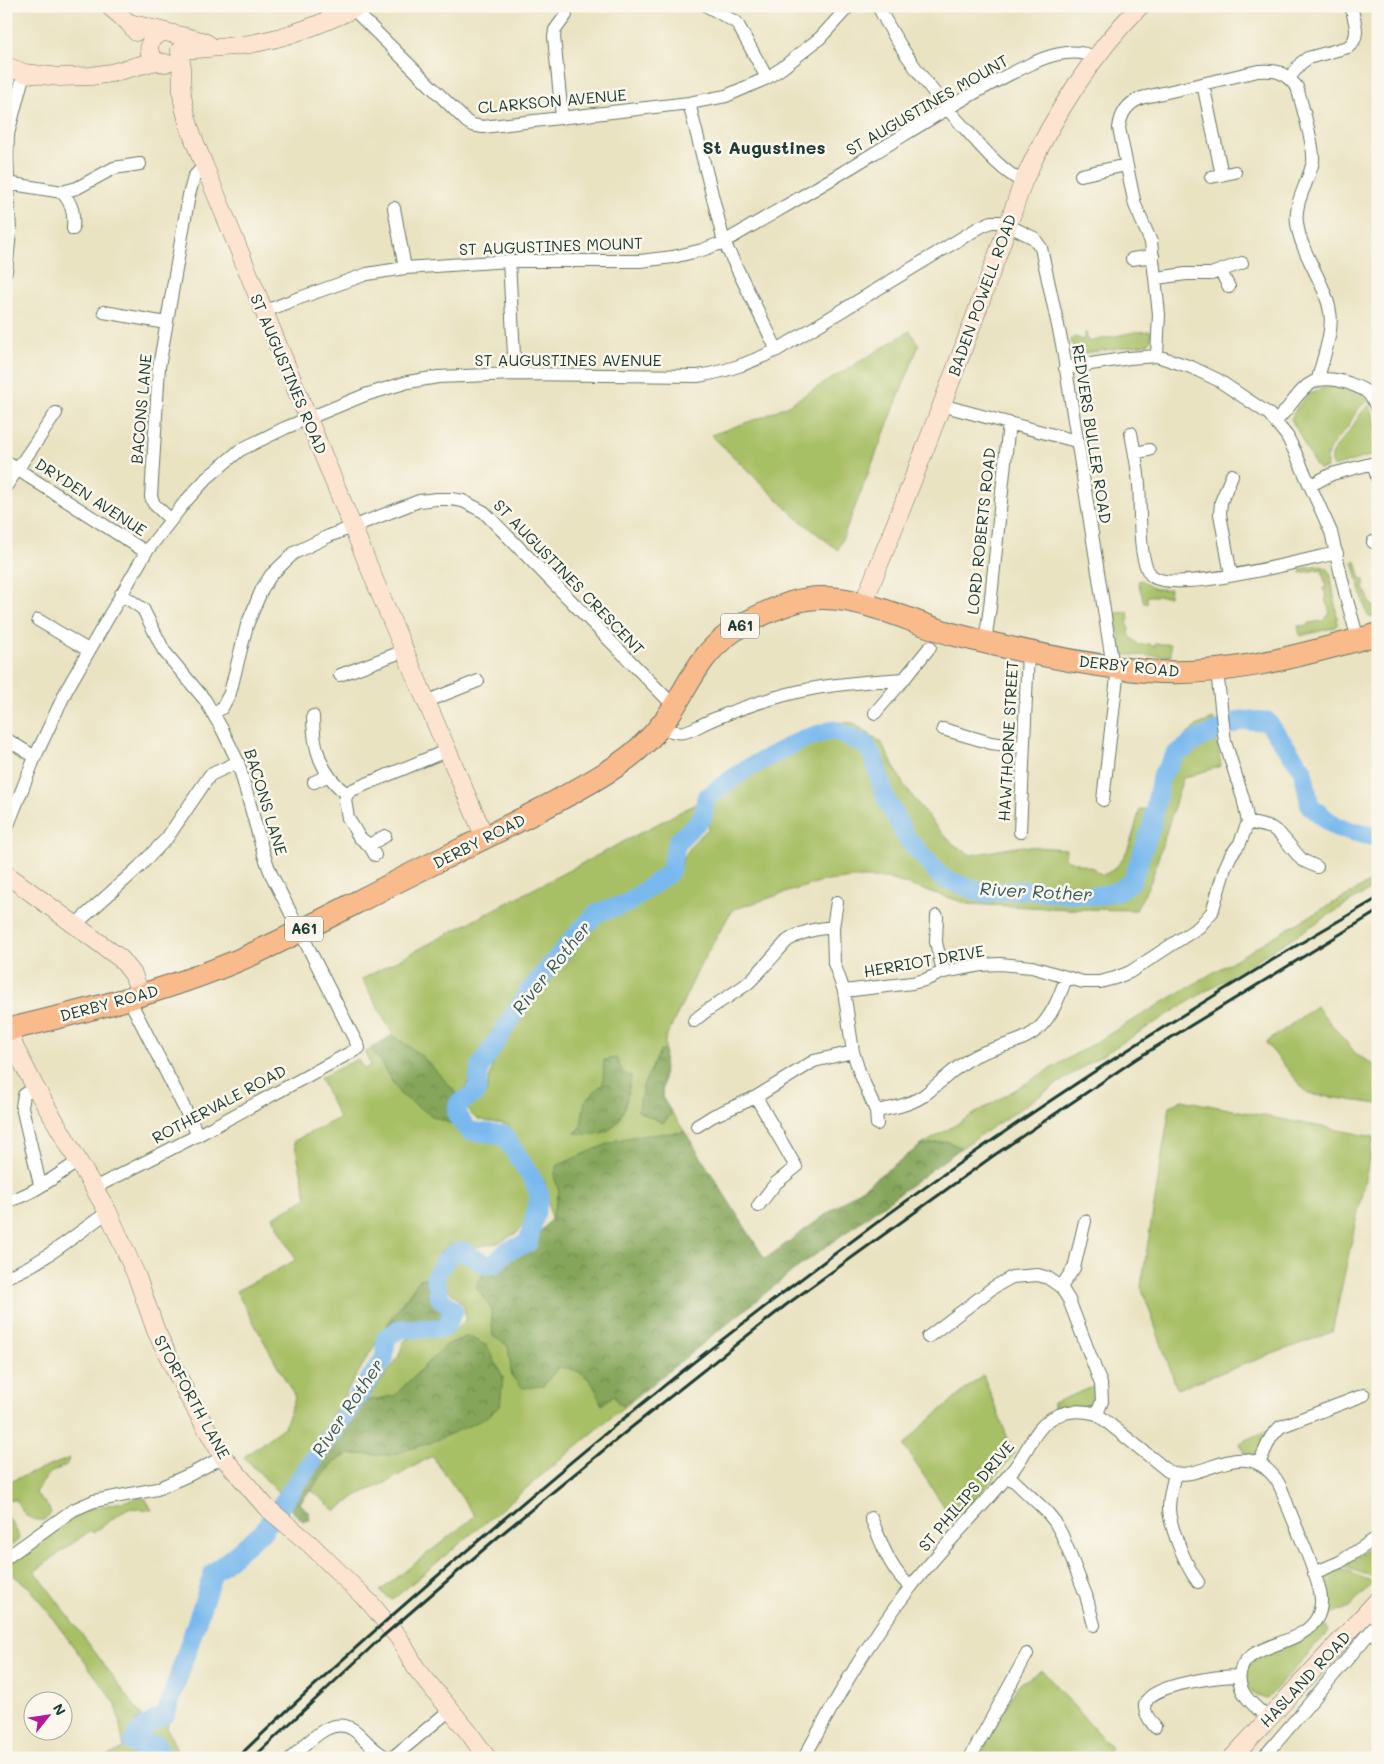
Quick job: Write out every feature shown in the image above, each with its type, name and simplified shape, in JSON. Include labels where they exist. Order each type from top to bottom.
[{"type":"highway","name":"A61","points":[[661,726],[704,658],[719,641],[748,621],[794,602],[811,598],[832,598],[863,604],[935,639]]},
{"type":"highway","name":"DERBY ROAD","points":[[935,639],[985,642],[1028,652],[1116,667],[1174,673],[1217,671],[1290,658],[1368,636]]},
{"type":"highway","name":"DERBY ROAD","points":[[7,1030],[135,997],[240,960],[574,793],[631,756],[661,726]]},
{"type":"street","name":"ST AUGUSTINES ROAD","points":[[109,6],[128,23],[154,54],[182,95]]},
{"type":"street","points":[[707,6],[737,23],[767,78]]},
{"type":"street","name":"CLARKSON AVENUE","points":[[356,8],[472,125],[483,127],[689,103],[726,96],[767,78],[782,68],[820,38],[850,6]]},
{"type":"street","points":[[878,6],[890,30],[914,67],[947,109],[982,148],[1006,170],[1023,182]]},
{"type":"street","name":"BADEN POWELL ROAD","points":[[863,604],[894,530],[1023,182],[1042,141],[1094,58],[1139,6]]},
{"type":"street","points":[[1289,78],[1301,63],[1308,58],[1348,47],[1353,43],[1356,33],[1351,6]]},
{"type":"street","points":[[154,54],[154,36],[174,42],[202,41],[215,47],[235,46],[267,40],[334,18],[356,8]]},
{"type":"street","points":[[562,118],[554,37],[555,30],[566,15]]},
{"type":"street","points":[[128,23],[144,26],[174,42]]},
{"type":"street","name":"ST AUGUSTINES ROAD","points":[[174,42],[182,72],[182,95],[192,134],[204,165],[307,419],[484,838]]},
{"type":"street","points":[[154,54],[167,64],[175,60],[174,42]]},
{"type":"street","points":[[182,72],[200,56],[215,47]]},
{"type":"street","name":"ST AUGUSTINES MOUNT","points":[[263,312],[368,274],[405,268],[510,261],[640,261],[673,257],[702,250],[724,242],[947,109],[1034,63],[1074,52],[1090,55],[1094,58]]},
{"type":"street","points":[[6,66],[24,73],[60,77],[91,76],[111,74],[129,68],[154,54]]},
{"type":"street","points":[[1157,356],[1159,314],[1153,256],[1148,233],[1135,205],[1119,128],[1120,117],[1126,108],[1141,98],[1258,71],[1276,70],[1289,78],[1297,86],[1313,158],[1298,201],[1297,224],[1331,314],[1330,327],[1318,379]]},
{"type":"street","points":[[6,271],[9,207],[7,134],[24,73]]},
{"type":"street","points":[[1204,84],[1217,176],[1235,172]]},
{"type":"street","points":[[689,103],[724,242],[777,350]]},
{"type":"street","points":[[7,183],[62,192],[77,188],[114,168],[140,164]]},
{"type":"street","name":"BACONS LANE","points":[[171,520],[154,504],[151,497],[157,386],[188,200],[194,177],[204,165]]},
{"type":"street","points":[[1081,175],[1126,165]]},
{"type":"street","points":[[62,192],[74,209],[72,229]]},
{"type":"street","points":[[394,208],[405,268]]},
{"type":"street","name":"ST AUGUSTINES AVENUE","points":[[6,830],[35,756],[67,689],[146,552],[207,478],[240,450],[279,431],[364,395],[408,382],[438,377],[515,374],[698,376],[719,373],[742,366],[777,350],[980,227],[991,222],[1001,222],[1008,225]]},
{"type":"street","name":"REDVERS BULLER ROAD","points":[[1008,225],[1034,238],[1041,248],[1062,344],[1076,441],[1116,667],[1102,800]]},
{"type":"street","points":[[1132,259],[1153,256]]},
{"type":"street","points":[[510,261],[515,374]]},
{"type":"street","points":[[1156,278],[1186,274],[1212,274],[1242,263]]},
{"type":"street","points":[[1221,272],[1229,287]]},
{"type":"street","points":[[104,312],[166,323]]},
{"type":"street","points":[[1065,368],[1143,356],[1157,356],[1191,366],[1218,380],[1276,421],[1286,436],[1311,485],[1331,532],[1346,597],[1368,636]]},
{"type":"street","points":[[1276,421],[1300,391],[1318,379],[1330,378],[1362,388],[1372,396],[1378,410]]},
{"type":"street","points":[[941,405],[1076,441]]},
{"type":"street","name":"DRYDEN AVENUE","points":[[18,469],[56,414]]},
{"type":"street","name":"LORD ROBERTS ROAD","points":[[985,642],[1009,423]]},
{"type":"street","points":[[1131,433],[1139,486],[1140,534],[1144,558],[1150,575],[1160,580],[1186,581],[1231,575],[1337,553]]},
{"type":"street","points":[[1135,452],[1149,450]]},
{"type":"street","name":"DRYDEN AVENUE","points":[[6,462],[146,552]]},
{"type":"street","points":[[1311,485],[1332,474],[1375,463],[1378,480]]},
{"type":"street","points":[[6,486],[18,469]]},
{"type":"street","points":[[1231,575],[1220,514],[1221,502],[1230,494],[1232,474]]},
{"type":"street","name":"ST AUGUSTINES CRESCENT","points":[[214,714],[222,708],[230,693],[248,625],[262,589],[271,575],[288,558],[306,546],[352,526],[419,501],[451,499],[474,506],[493,520],[674,706]]},
{"type":"street","name":"BACONS LANE","points":[[121,594],[143,609],[164,651],[205,700],[214,714],[238,762],[264,855],[279,892],[358,1048]]},
{"type":"street","points":[[38,620],[88,650]]},
{"type":"street","points":[[875,714],[935,639]]},
{"type":"street","points":[[340,675],[404,651]]},
{"type":"street","name":"HAWTHORNE STREET","points":[[1020,832],[1028,652]]},
{"type":"street","points":[[1217,671],[1225,742],[1243,798],[1248,822],[1272,828],[1280,834],[1299,863],[1317,867]]},
{"type":"street","points":[[661,726],[671,732],[684,733],[712,719],[763,701],[814,688],[857,682],[904,679]]},
{"type":"street","points":[[425,702],[478,680]]},
{"type":"street","points":[[313,716],[315,743],[328,776],[347,794]]},
{"type":"street","points":[[943,729],[991,742],[1023,748]]},
{"type":"street","points":[[6,739],[35,756]]},
{"type":"street","points":[[385,836],[372,850],[359,837],[348,818],[345,800],[347,794],[352,790],[446,751]]},
{"type":"street","points":[[76,924],[139,867],[167,838],[210,775],[238,762]]},
{"type":"street","points":[[314,782],[328,776]]},
{"type":"street","name":"HERRIOT DRIVE","points":[[844,991],[918,981],[943,972],[981,965],[1000,964],[1032,967],[1083,982],[1100,982],[1130,972],[1199,927],[1212,912],[1230,855],[1240,843],[1248,822]]},
{"type":"street","points":[[6,874],[107,947],[128,966],[135,997],[198,1135]]},
{"type":"street","points":[[837,902],[833,927],[834,963],[844,991],[858,1071],[877,1118],[923,1096],[949,1074],[976,1056],[1031,1034],[1048,1017],[1066,978]]},
{"type":"street","points":[[937,916],[941,931],[937,952],[943,972]]},
{"type":"street","points":[[694,1021],[703,1006],[736,992],[749,982],[794,936],[805,931],[833,927]]},
{"type":"street","name":"STORFORTH LANE","points":[[7,1030],[35,1086],[108,1212],[137,1277],[156,1330],[188,1396],[223,1457],[266,1507],[311,1545],[371,1604],[399,1638],[416,1668],[470,1734],[487,1758]]},
{"type":"street","name":"ROTHERVALE ROAD","points":[[94,1188],[198,1135],[358,1048]]},
{"type":"street","points":[[697,1126],[713,1116],[756,1096],[814,1061],[854,1052]]},
{"type":"street","points":[[35,1086],[24,1095],[22,1107],[40,1185]]},
{"type":"street","points":[[756,1096],[796,1168],[776,1183],[758,1206]]},
{"type":"street","points":[[6,1201],[20,1198],[79,1161]]},
{"type":"street","points":[[6,1277],[20,1272],[37,1262],[108,1212]]},
{"type":"street","points":[[1061,1287],[1074,1268],[1080,1228]]},
{"type":"street","points":[[928,1337],[950,1328],[994,1287],[1012,1277],[1038,1275],[1048,1278],[1061,1287],[1069,1300],[1101,1384],[1103,1391],[1102,1401],[1097,1414]]},
{"type":"street","points":[[1259,1463],[1271,1437],[1280,1427],[1337,1411],[1364,1395]]},
{"type":"street","name":"ST PHILIPS DRIVE","points":[[804,1758],[839,1693],[875,1636],[911,1587],[1008,1476],[1042,1427],[1056,1416],[1069,1412],[1084,1411],[1097,1414],[1109,1421],[1168,1471],[1175,1474]]},
{"type":"street","points":[[6,1558],[73,1510],[94,1501],[157,1489],[223,1457]]},
{"type":"street","points":[[1198,1582],[1191,1573],[1171,1522],[1169,1508],[1175,1474],[1192,1472],[1231,1460],[1259,1463],[1277,1480],[1314,1573],[1322,1603],[1316,1621],[1299,1636],[1250,1656],[1243,1663],[1239,1676],[1242,1691],[1249,1701],[1268,1718]]},
{"type":"street","points":[[1008,1476],[1046,1512],[1059,1528],[1086,1595],[1094,1624]]},
{"type":"street","points":[[877,1523],[893,1568],[901,1579],[911,1587]]},
{"type":"street","points":[[1314,1573],[1340,1562],[1378,1537]]},
{"type":"street","name":"HASLAND ROAD","points":[[1232,1758],[1268,1718],[1376,1608]]},
{"type":"street","points":[[1262,1758],[1378,1624]]},
{"type":"street","points":[[970,1758],[1025,1669],[1026,1654]]},
{"type":"street","points":[[1155,1727],[1145,1707],[1146,1700],[1154,1695],[1180,1683],[1239,1676]]},
{"type":"street","points":[[392,1758],[450,1710]]},
{"type":"street","points":[[291,1758],[323,1730],[333,1726],[344,1726],[354,1730],[368,1745],[388,1758]]},
{"type":"green space","points":[[910,331],[919,345],[838,550],[797,518],[711,435],[765,416],[788,405]]},
{"type":"green space","points":[[1151,331],[1151,340],[1148,344],[1084,353],[1077,351],[1071,340],[1075,337],[1083,340],[1086,332],[1088,342],[1134,332]]},
{"type":"green space","points":[[1333,387],[1362,396],[1368,401],[1358,409],[1348,426],[1332,445],[1328,454],[1327,468],[1319,469],[1291,419],[1298,406],[1313,392]]},
{"type":"green space","points":[[1370,405],[1378,437],[1373,455],[1333,467],[1333,452],[1361,413]]},
{"type":"green space","points":[[1356,561],[1361,579],[1363,578],[1365,584],[1363,585],[1369,603],[1378,609],[1378,617],[1369,617],[1367,614],[1353,562]]},
{"type":"green space","points":[[1319,565],[1328,569],[1331,577],[1338,624],[1336,627],[1300,636],[1298,626],[1323,621],[1330,613],[1323,588],[1326,587],[1322,569],[1301,573],[1301,569]]},
{"type":"green space","points":[[1142,580],[1154,588],[1170,589],[1169,596],[1147,596],[1147,604],[1144,603],[1138,581]]},
{"type":"green space","points":[[1128,612],[1129,620],[1127,620],[1130,636],[1139,645],[1150,644],[1155,646],[1155,644],[1170,644],[1171,656],[1122,655],[1116,616],[1117,613]]},
{"type":"green space","points":[[1213,719],[1221,766],[1183,778],[1151,881],[1136,910],[969,904],[886,878],[854,878],[819,882],[732,910],[700,966],[665,1040],[665,1051],[660,1051],[643,1086],[638,1111],[663,1123],[672,1113],[685,1132],[638,1136],[617,1140],[554,1175],[559,1192],[551,1219],[545,1183],[508,1125],[477,1118],[469,1112],[468,1106],[485,1096],[494,1060],[536,997],[599,922],[649,899],[677,877],[684,857],[693,843],[708,829],[712,806],[711,801],[748,775],[803,745],[832,736],[833,722],[853,723],[881,742],[905,787],[938,829],[953,844],[971,855],[1022,846],[1066,849],[1065,859],[1093,868],[1102,875],[1111,871],[1124,857],[1132,838],[1140,809],[1149,810],[1157,772],[1170,750],[1198,725]]},
{"type":"green space","points":[[699,802],[698,814],[672,839],[666,867],[625,897],[597,907],[590,912],[528,983],[476,1064],[461,1098],[423,1057],[445,1105],[466,1132],[500,1138],[533,1196],[530,1215],[518,1232],[498,1243],[474,1247],[464,1243],[449,1245],[440,1252],[430,1277],[420,1279],[393,1315],[332,1416],[280,1494],[244,1457],[285,1426],[295,1397],[236,1291],[296,1260],[273,1217],[307,1198],[294,1141],[339,1118],[320,1078],[358,1059],[364,1069],[371,1065],[365,1053],[393,1035],[362,979]]},
{"type":"green space","points":[[1378,878],[1376,886],[1075,1072],[961,1148],[947,1141],[920,1146],[1287,929]]},
{"type":"green space","points":[[1316,1006],[1357,1055],[1378,1067],[1378,1104],[1308,1094],[1266,1043]]},
{"type":"green space","points":[[393,1035],[423,1057],[461,1098],[455,1100],[449,1109],[451,1124],[432,1116],[400,1094],[371,1048]]},
{"type":"green space","points":[[660,1051],[665,1051],[662,1097],[672,1113],[663,1123],[638,1111],[643,1086]]},
{"type":"green space","points":[[616,1058],[623,1072],[631,1077],[626,1102],[618,1122],[611,1129],[602,1133],[575,1133],[581,1125],[585,1101],[603,1083],[604,1060]]},
{"type":"green space","points":[[1182,1100],[1374,1137],[1332,1332],[1177,1389],[1141,1286],[1170,1106]]},
{"type":"green space","points":[[685,1132],[765,1259],[920,1146],[947,1141],[961,1148],[793,1271],[625,1406],[618,1403],[614,1395],[602,1405],[587,1377],[568,1368],[558,1367],[543,1386],[523,1388],[512,1377],[508,1346],[493,1336],[491,1309],[476,1286],[485,1271],[529,1246],[551,1219],[559,1192],[554,1175],[558,1165],[617,1140],[638,1136]]},
{"type":"green space","points":[[461,1260],[475,1263],[485,1271],[476,1286],[491,1309],[493,1336],[508,1345],[512,1376],[543,1386],[558,1367],[578,1369],[595,1386],[601,1404],[614,1394],[618,1403],[625,1406],[392,1600],[380,1591],[475,1516],[432,1456],[387,1482],[356,1496],[336,1511],[311,1490],[334,1461],[350,1454],[391,1455],[430,1360],[394,1396],[366,1401],[398,1358],[404,1341],[415,1336],[441,1334],[455,1330],[466,1320],[464,1306],[445,1286],[443,1277],[452,1265]]},
{"type":"green space","points":[[430,1277],[435,1298],[446,1312],[443,1316],[436,1319],[416,1320],[385,1329],[420,1279]]},
{"type":"green space","points":[[468,1336],[487,1346],[503,1377],[500,1406],[482,1420],[432,1442],[391,1455],[350,1454],[334,1461],[300,1503],[309,1513],[310,1520],[303,1521],[291,1510],[294,1500],[366,1401],[394,1396],[446,1345]]},
{"type":"green space","points":[[983,1375],[1014,1454],[956,1524],[904,1446],[922,1426]]},
{"type":"green space","points":[[1093,1387],[1097,1388],[1097,1398],[1090,1405],[1056,1410],[1053,1408],[1053,1403]]},
{"type":"green space","points":[[1270,1429],[1258,1450],[1250,1455],[1245,1455],[1240,1443]]},
{"type":"green space","points":[[70,1458],[66,1465],[50,1473],[35,1492],[51,1513],[44,1520],[29,1517],[23,1512],[15,1499],[10,1501],[6,1498],[6,1483]]},
{"type":"green space","points":[[145,1498],[152,1510],[128,1508],[93,1533],[91,1530],[35,1571],[142,1716],[135,1722],[161,1709],[169,1721],[167,1728],[176,1748],[175,1758],[104,1758],[124,1748],[116,1704],[30,1588],[14,1576],[12,1563],[14,1558],[76,1512]]},
{"type":"green space","points":[[6,1516],[14,1526],[19,1539],[6,1549]]},
{"type":"green space","points":[[1378,1542],[1378,1576],[1376,1578],[1345,1567],[1344,1565]]},
{"type":"green space","points":[[1339,1568],[1374,1582],[1350,1607],[1326,1617],[1327,1575]]},
{"type":"green space","points":[[1324,1621],[1329,1631],[1267,1699],[1259,1697],[1252,1692],[1246,1683],[1245,1676],[1254,1659]]},
{"type":"green space","points":[[1042,1670],[1111,1748],[1103,1758],[978,1758],[1018,1685]]},
{"type":"waterway","name":"River Rother","points":[[163,1758],[157,1745],[140,1748],[133,1743],[135,1737],[142,1729],[166,1714],[213,1573],[263,1531],[384,1359],[386,1338],[400,1329],[445,1328],[454,1311],[440,1298],[435,1278],[446,1260],[457,1252],[463,1251],[487,1265],[494,1264],[507,1251],[528,1243],[540,1195],[533,1180],[504,1135],[469,1131],[457,1116],[458,1104],[476,1093],[480,1067],[529,991],[577,934],[597,913],[628,903],[670,872],[677,842],[703,817],[706,798],[746,769],[803,739],[833,730],[865,744],[874,759],[885,797],[906,837],[942,878],[983,893],[1023,890],[1097,896],[1118,891],[1132,881],[1152,825],[1161,777],[1176,754],[1200,738],[1242,720],[1267,721],[1303,770],[1310,806],[1336,827],[1370,836],[1378,836]]},
{"type":"railway","points":[[237,1758],[369,1635],[437,1576],[631,1412],[760,1310],[912,1197],[1041,1107],[1174,1020],[1378,898]]},
{"type":"railway","points":[[253,1758],[382,1637],[498,1537],[627,1431],[786,1305],[993,1156],[1136,1059],[1378,911]]},
{"type":"district","name":"St Augustines","points":[[764,148]]}]
